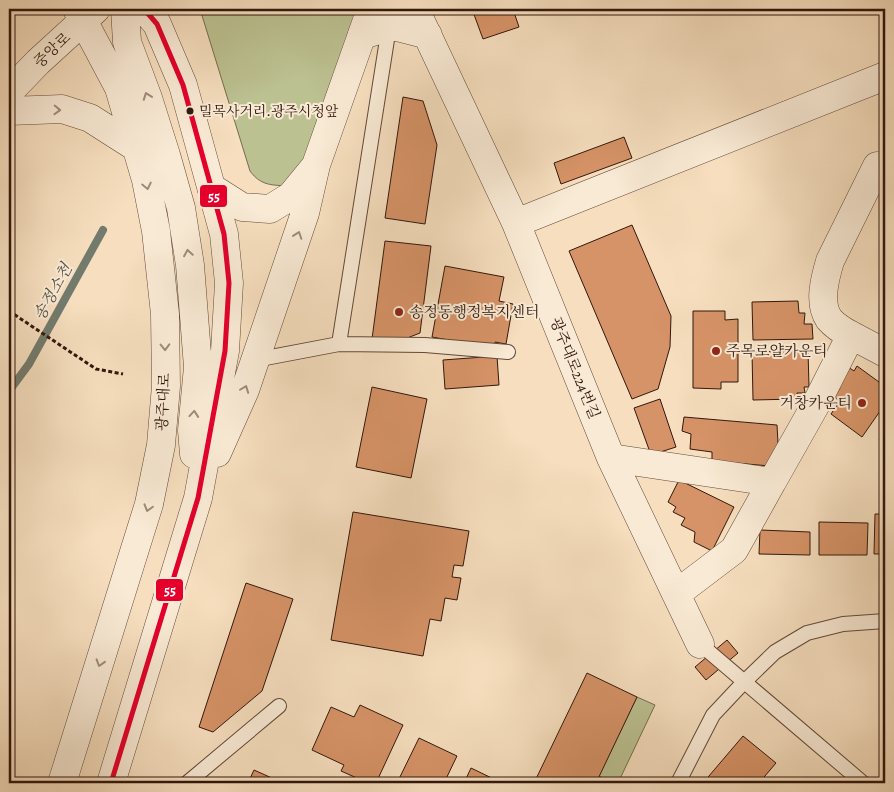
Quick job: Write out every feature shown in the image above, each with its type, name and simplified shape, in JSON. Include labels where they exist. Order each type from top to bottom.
[{"type":"street","points":[[108,9],[119,88]]},
{"type":"street","points":[[125,9],[127,42],[166,154],[181,208],[190,265],[198,367],[192,430],[198,498]]},
{"type":"street","points":[[144,9],[157,24],[183,85],[224,234],[229,283],[225,351],[198,498]]},
{"type":"street","name":"광주대로224번길","points":[[415,9],[516,223],[611,458],[700,644]]},
{"type":"street","name":"광주대로","points":[[62,783],[149,504],[161,445],[166,386],[165,314],[156,231],[146,180],[119,88],[86,13]]},
{"type":"street","name":"중앙로","points":[[9,92],[86,13]]},
{"type":"street","points":[[111,783],[198,498],[245,390],[305,214],[316,165],[362,35],[380,18],[397,27],[428,35]]},
{"type":"street","points":[[516,223],[885,76]]},
{"type":"street","points":[[9,111],[62,109],[90,118],[137,148]]},
{"type":"street","points":[[212,188],[242,207],[270,209],[291,196],[316,165]]},
{"type":"street","points":[[877,166],[830,261],[825,276],[824,306],[829,318],[838,327],[885,353]]},
{"type":"street","points":[[676,594],[734,550],[816,404],[851,335]]},
{"type":"street","points":[[611,458],[772,482]]},
{"type":"lane","points":[[339,344],[380,18]]},
{"type":"lane","points":[[255,360],[339,344],[425,345],[508,352]]},
{"type":"lane","points":[[678,783],[713,715],[775,652],[807,633],[843,624],[885,621]]},
{"type":"lane","points":[[700,644],[863,783]]},
{"type":"lane","points":[[187,783],[279,706]]},
{"type":"path","points":[[9,311],[96,369],[123,374]]},
{"type":"green space","points":[[200,9],[359,9],[301,171],[289,186],[272,185],[263,182],[258,180],[250,171]]},
{"type":"green space","points":[[637,697],[655,705],[618,783],[614,783],[599,776]]},
{"type":"building","points":[[472,9],[513,9],[519,27],[483,39]]},
{"type":"building","points":[[403,97],[423,101],[437,145],[425,224],[385,218]]},
{"type":"building","points":[[624,137],[632,158],[561,184],[554,163]]},
{"type":"building","points":[[632,225],[671,316],[670,347],[658,389],[632,399],[569,251]]},
{"type":"building","points":[[385,241],[431,246],[420,333],[397,342],[372,339]]},
{"type":"building","points":[[445,266],[504,277],[499,301],[513,304],[506,344],[495,342],[494,348],[432,337]]},
{"type":"building","points":[[798,301],[799,313],[805,313],[804,324],[812,324],[813,339],[753,340],[752,302]]},
{"type":"building","name":"주목로얄카운티","points":[[693,311],[725,311],[725,320],[738,319],[738,382],[721,382],[721,389],[693,388]]},
{"type":"building","points":[[808,350],[809,387],[804,387],[805,393],[797,393],[798,399],[753,400],[752,352]]},
{"type":"building","points":[[497,356],[499,385],[445,389],[443,360]]},
{"type":"building","name":"거창카운티","points":[[857,366],[879,382],[883,375],[885,377],[885,404],[862,437],[831,414],[840,401],[834,397],[840,388],[836,385],[848,367],[854,371]]},
{"type":"building","points":[[372,387],[427,399],[411,478],[356,467]]},
{"type":"building","points":[[660,399],[676,447],[651,455],[634,408]]},
{"type":"building","points":[[684,417],[777,425],[778,443],[770,466],[712,461],[712,452],[690,449],[691,434],[682,431]]},
{"type":"building","points":[[885,431],[885,444],[879,440]]},
{"type":"building","points":[[679,480],[734,507],[712,551],[694,542],[695,532],[681,525],[685,518],[673,512],[676,507],[668,502]]},
{"type":"building","points":[[353,512],[469,531],[463,566],[454,565],[452,577],[461,578],[457,600],[445,598],[441,621],[430,619],[423,656],[331,640]]},
{"type":"building","points":[[875,514],[885,514],[885,554],[874,554]]},
{"type":"building","points":[[819,522],[868,523],[867,555],[819,555]]},
{"type":"building","points":[[760,530],[810,532],[810,555],[759,554]]},
{"type":"building","points":[[246,583],[293,599],[262,691],[213,732],[199,727]]},
{"type":"building","points":[[727,640],[738,653],[706,680],[695,667]]},
{"type":"building","points":[[587,673],[637,697],[596,783],[534,783]]},
{"type":"building","points":[[360,705],[403,725],[376,783],[368,783],[341,771],[344,765],[312,750],[331,707],[354,717]]},
{"type":"building","points":[[743,736],[776,763],[759,783],[703,783]]},
{"type":"building","points":[[419,738],[457,756],[444,783],[397,783]]},
{"type":"building","points":[[471,768],[502,783],[464,783]]},
{"type":"building","points":[[254,770],[283,783],[248,783]]},
{"type":"waterway","name":"송정소천","points":[[9,391],[29,364],[103,230]]},
{"type":"transit line","name":"55","points":[[111,783],[198,498],[225,351],[229,283],[224,234],[183,85],[157,24],[144,9]]},
{"type":"place","name":"밀목사거리.광주시청앞","points":[[190,111]]},
{"type":"place","name":"송정동행정복지센터","points":[[399,312]]},
{"type":"place","name":"주목로얄카운티","points":[[716,351]]},
{"type":"place","name":"거창카운티","points":[[862,403]]}]
